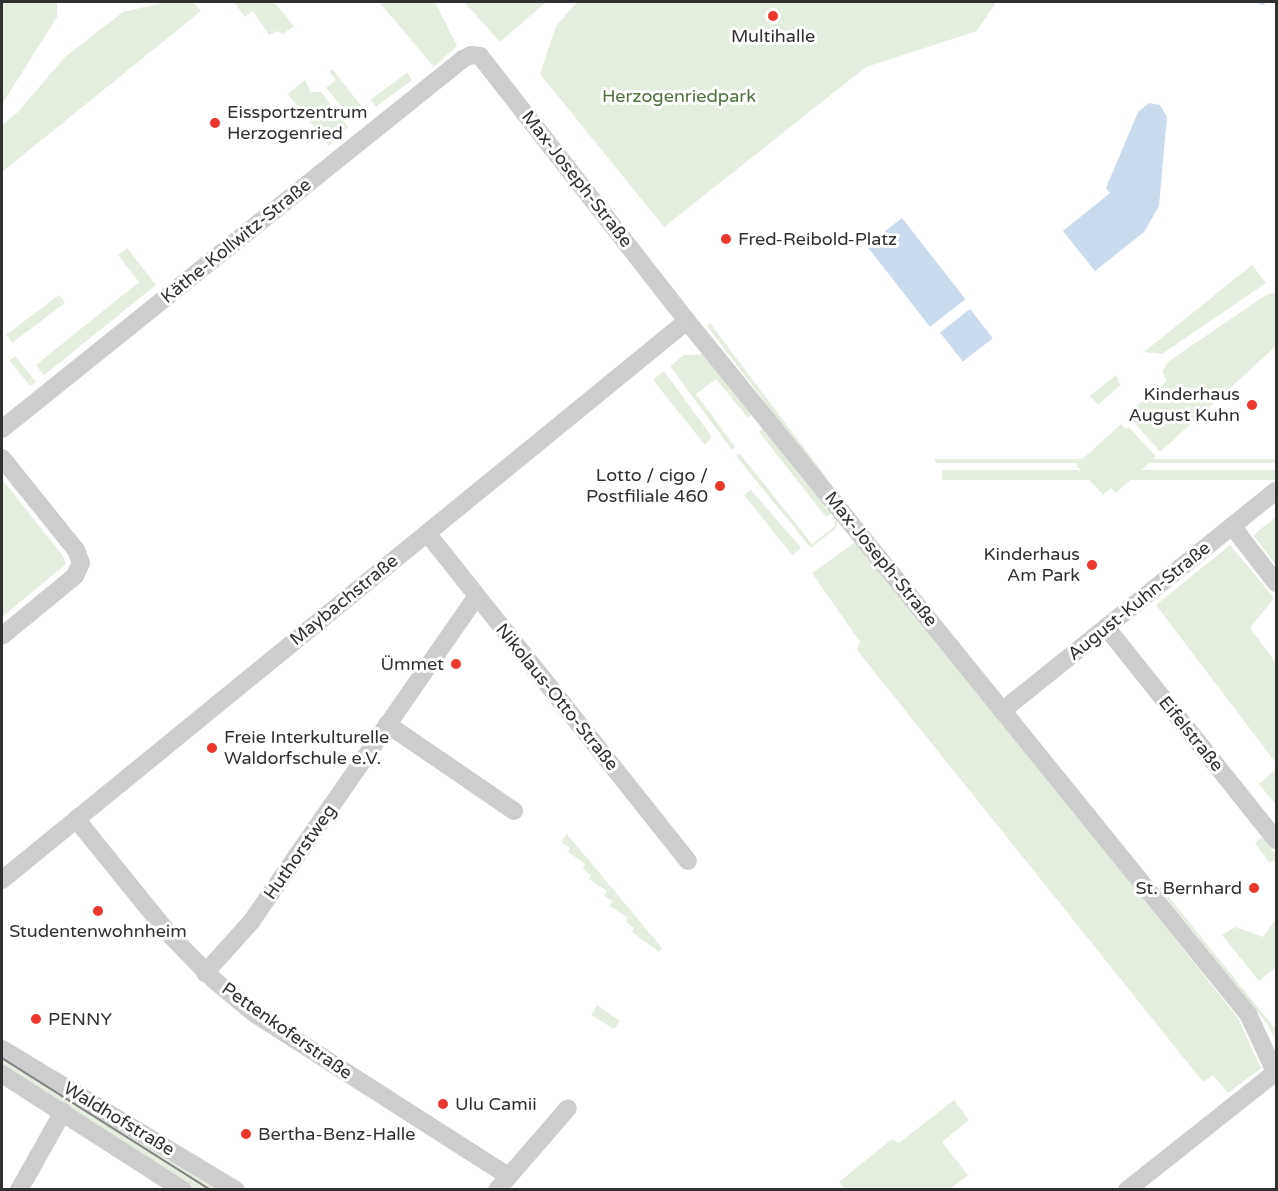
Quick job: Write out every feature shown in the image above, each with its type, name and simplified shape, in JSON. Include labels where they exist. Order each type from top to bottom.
[{"type":"street","name":"Max-Joseph-Straße","points":[[471,55],[480,56],[687,321],[1248,1014],[1276,1073]]},
{"type":"street","name":"Käthe-Kollwitz-Straße","points":[[2,429],[471,55]]},
{"type":"street","name":"Maybachstraße","points":[[2,880],[687,321]]},
{"type":"street","points":[[2,458],[76,550],[81,563],[75,576],[2,636]]},
{"type":"street","name":"August-Kuhn-Straße","points":[[1002,711],[1276,491]]},
{"type":"street","points":[[1232,526],[1276,583]]},
{"type":"street","name":"Nikolaus-Otto-Straße","points":[[427,533],[688,861]]},
{"type":"street","name":"Huthorstweg","points":[[205,973],[251,922],[476,597]]},
{"type":"street","name":"Eifelstraße","points":[[1106,627],[1276,840]]},
{"type":"street","points":[[387,724],[514,811]]},
{"type":"street","name":"Pettenkoferstraße","points":[[76,819],[170,935],[205,973],[255,1014],[502,1183]]},
{"type":"street","name":"Waldhofstraße","points":[[2,1049],[236,1190]]},
{"type":"street","points":[[1127,1190],[1276,1073]]},
{"type":"street","name":"Waldhofstraße","points":[[2,1074],[183,1190]]},
{"type":"street","points":[[502,1183],[568,1108]]},
{"type":"street","points":[[19,1190],[63,1112]]},
{"type":"green space","points":[[2,2],[57,2],[57,17],[2,104]]},
{"type":"green space","points":[[166,2],[193,2],[201,11],[2,172],[2,125],[18,112],[65,57],[123,12]]},
{"type":"green space","points":[[234,2],[274,2],[294,26],[283,34],[277,31],[269,35],[253,11],[245,17]]},
{"type":"green space","points":[[379,2],[435,2],[457,46],[434,67]]},
{"type":"green space","points":[[464,2],[546,2],[500,42]]},
{"type":"green space","name":"Herzogenriedpark","points":[[577,2],[996,2],[977,31],[866,67],[664,227],[540,74],[556,26]]},
{"type":"green space","points":[[332,69],[363,108],[360,117],[350,117],[326,88],[336,80],[329,71]]},
{"type":"green space","points":[[407,73],[412,80],[376,107],[371,99]]},
{"type":"green space","points":[[305,80],[311,92],[321,92],[348,127],[329,146],[288,94]]},
{"type":"green space","points":[[127,248],[156,285],[44,375],[36,365],[139,282],[118,255]]},
{"type":"green space","points":[[1252,265],[1266,283],[1162,354],[1144,352]]},
{"type":"green space","points":[[1276,292],[1276,346],[1160,452],[1127,414],[1167,381],[1162,371],[1169,361],[1266,295]]},
{"type":"green space","points":[[59,295],[65,303],[12,343],[6,335]]},
{"type":"green space","points":[[710,323],[826,477],[823,480],[707,325]]},
{"type":"green space","points":[[707,354],[754,414],[748,418],[716,379],[696,394],[735,447],[732,450],[670,366],[684,355]]},
{"type":"green space","points":[[15,356],[36,382],[30,386],[10,360]]},
{"type":"green space","points":[[664,371],[712,437],[705,445],[653,380]]},
{"type":"green space","points":[[1116,375],[1120,385],[1098,405],[1090,396]]},
{"type":"green space","points":[[1121,424],[1126,429],[1129,427],[1156,457],[1116,493],[1111,488],[1103,495],[1076,465]]},
{"type":"green space","points":[[765,426],[838,517],[836,528],[811,548],[736,456],[740,454],[812,544],[834,527],[836,518],[832,513],[826,517],[759,432]]},
{"type":"green space","points":[[935,459],[1276,459],[1276,463],[935,463]]},
{"type":"green space","points":[[942,470],[1276,470],[1276,480],[942,480]]},
{"type":"green space","points":[[2,479],[63,556],[66,564],[2,617]]},
{"type":"green space","points":[[751,490],[801,548],[792,555],[744,495]]},
{"type":"green space","points":[[1276,517],[1276,565],[1253,535]]},
{"type":"green space","points":[[854,543],[862,545],[1238,1018],[1261,1068],[1228,1093],[1213,1075],[1203,1082],[857,650],[860,642],[812,573]]},
{"type":"green space","points":[[1230,545],[1274,598],[1250,628],[1276,663],[1276,763],[1156,605]]},
{"type":"green space","points":[[1276,769],[1276,805],[1259,784]]},
{"type":"green space","points":[[567,834],[662,948],[659,952],[632,932],[634,928],[626,922],[628,918],[610,906],[612,901],[604,896],[607,891],[589,879],[591,875],[583,869],[585,864],[568,852],[570,848],[561,842]]},
{"type":"green space","points":[[1262,837],[1276,855],[1276,861],[1269,862],[1255,843]]},
{"type":"green space","points":[[1160,886],[1276,1030],[1276,1041],[1268,1025],[1160,890]]},
{"type":"green space","points":[[1276,919],[1276,967],[1259,981],[1222,935],[1236,927],[1263,937]]},
{"type":"green space","points":[[597,1005],[620,1021],[614,1029],[591,1015]]},
{"type":"green space","points":[[2,1054],[227,1190],[190,1189],[2,1068]]},
{"type":"green space","points":[[954,1100],[969,1120],[942,1142],[968,1175],[950,1189],[845,1189],[839,1182],[892,1139],[899,1143]]},
{"type":"water","points":[[1149,103],[1160,105],[1167,117],[1159,206],[1144,232],[1095,271],[1063,231],[1110,193],[1106,188],[1138,112]]},
{"type":"water","points":[[902,218],[965,299],[930,327],[867,246]]},
{"type":"water","points":[[970,309],[993,338],[963,362],[940,332]]},
{"type":"tram line","points":[[2,1058],[211,1190]]},
{"type":"place","name":"Multihalle","points":[[773,16]]},
{"type":"place","name":"Eissportzentrum Herzogenried","points":[[215,123]]},
{"type":"place","name":"Fred-Reibold-Platz","points":[[726,239]]},
{"type":"place","name":"Kinderhaus August Kuhn","points":[[1252,405]]},
{"type":"place","name":"Lotto / cigo / Postfiliale 460","points":[[720,486]]},
{"type":"place","name":"Kinderhaus Am Park","points":[[1092,565]]},
{"type":"place","name":"Ümmet","points":[[456,664]]},
{"type":"place","name":"Freie Interkulturelle Waldorfschule e.V.","points":[[212,748]]},
{"type":"place","name":"St. Bernhard","points":[[1254,888]]},
{"type":"place","name":"Studentenwohnheim","points":[[98,911]]},
{"type":"place","name":"PENNY","points":[[36,1019]]},
{"type":"place","name":"Ulu Camii","points":[[443,1104]]},
{"type":"place","name":"Bertha-Benz-Halle","points":[[246,1134]]}]
